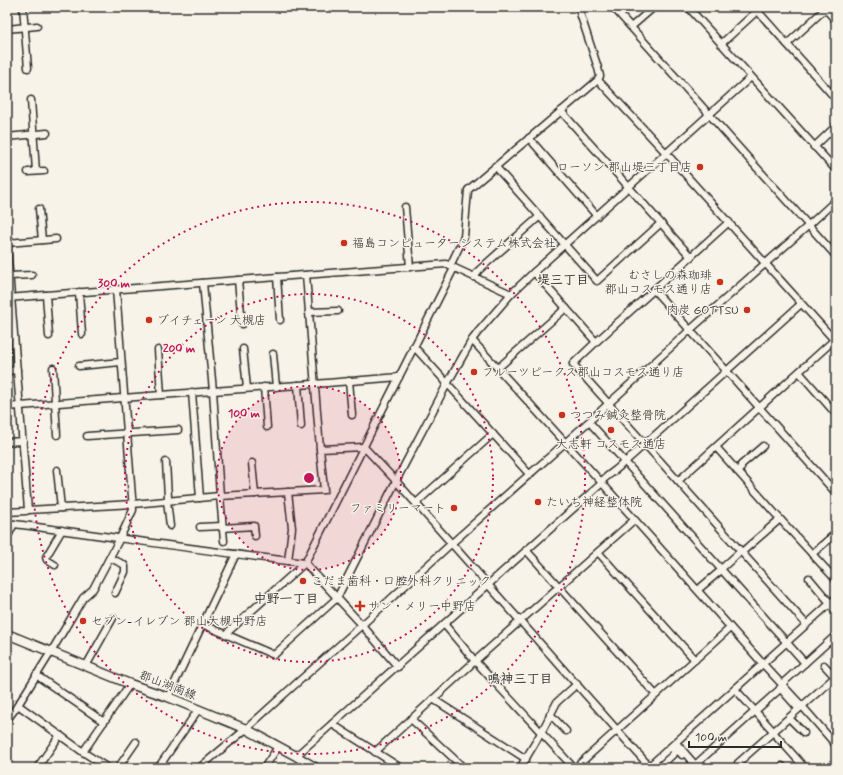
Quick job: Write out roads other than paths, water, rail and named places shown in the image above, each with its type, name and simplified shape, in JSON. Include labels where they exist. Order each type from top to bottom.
[{"type":"main road","name":"郡山湖南線","points":[[7,634],[130,684],[168,697],[246,730],[316,768]]},
{"type":"street","points":[[23,7],[28,68]]},
{"type":"street","points":[[227,635],[305,563],[364,447],[452,267],[464,237],[468,190],[598,80],[600,76],[598,68],[578,7]]},
{"type":"street","points":[[613,7],[836,256]]},
{"type":"street","points":[[631,27],[654,7]]},
{"type":"street","points":[[688,7],[836,170]]},
{"type":"street","points":[[787,44],[824,8],[836,21]]},
{"type":"street","points":[[721,44],[755,9],[836,99]]},
{"type":"street","points":[[7,29],[37,26]]},
{"type":"street","points":[[202,624],[274,655],[337,598],[447,384],[478,332],[511,294],[534,272],[751,78]]},
{"type":"street","points":[[598,80],[729,222],[835,341],[678,481]]},
{"type":"street","points":[[30,100],[36,171]]},
{"type":"street","points":[[560,111],[691,257]]},
{"type":"street","points":[[814,146],[836,126]]},
{"type":"street","points":[[7,137],[47,133]]},
{"type":"street","points":[[529,138],[597,216]]},
{"type":"street","points":[[495,166],[597,280],[660,224]]},
{"type":"street","points":[[28,172],[44,171]]},
{"type":"street","points":[[199,768],[246,730],[288,690],[836,200]]},
{"type":"street","points":[[405,207],[410,267]]},
{"type":"street","points":[[39,209],[42,240]]},
{"type":"street","points":[[474,277],[479,270],[540,216]]},
{"type":"street","points":[[729,222],[573,364],[806,624]]},
{"type":"street","points":[[7,243],[56,239]]},
{"type":"street","points":[[7,246],[10,276],[9,298],[17,370],[28,510]]},
{"type":"street","points":[[9,298],[446,264],[511,294]]},
{"type":"street","points":[[534,272],[596,342]]},
{"type":"street","points":[[10,276],[32,275]]},
{"type":"street","points":[[7,512],[133,504],[220,496],[324,490],[306,275]]},
{"type":"street","points":[[277,277],[280,320]]},
{"type":"street","points":[[238,280],[242,324]]},
{"type":"street","points":[[203,283],[213,390],[224,541]]},
{"type":"street","points":[[7,720],[18,705],[83,598],[93,589],[133,512],[116,289]]},
{"type":"street","points":[[654,290],[836,493]]},
{"type":"street","points":[[79,292],[82,334]]},
{"type":"street","points":[[46,295],[49,336]]},
{"type":"street","points":[[296,756],[398,667],[612,472],[618,469],[801,304]]},
{"type":"street","points":[[498,368],[566,308]]},
{"type":"street","points":[[309,312],[338,311]]},
{"type":"street","points":[[472,340],[602,482],[730,628],[836,745]]},
{"type":"street","points":[[413,347],[530,475]]},
{"type":"street","points":[[243,348],[247,388]]},
{"type":"street","points":[[158,350],[161,395]]},
{"type":"street","points":[[273,354],[276,386]]},
{"type":"street","points":[[79,366],[122,362]]},
{"type":"street","points":[[53,368],[57,435]]},
{"type":"street","points":[[7,371],[17,370]]},
{"type":"street","points":[[799,372],[836,414]]},
{"type":"street","points":[[7,407],[398,377]]},
{"type":"street","points":[[349,381],[352,415]]},
{"type":"street","points":[[298,385],[301,426]]},
{"type":"street","points":[[264,387],[267,427]]},
{"type":"street","points":[[192,392],[200,498]]},
{"type":"street","points":[[591,426],[804,664]]},
{"type":"street","points":[[87,436],[178,430]]},
{"type":"street","points":[[416,503],[493,434]]},
{"type":"street","points":[[7,442],[23,441]]},
{"type":"street","points":[[737,471],[741,468],[741,465],[763,446]]},
{"type":"street","points":[[320,449],[364,447],[452,543],[649,767]]},
{"type":"street","points":[[716,447],[836,580]]},
{"type":"street","points":[[166,462],[167,501],[170,526]]},
{"type":"street","points":[[252,463],[256,494]]},
{"type":"street","points":[[57,470],[61,508]]},
{"type":"street","points":[[288,492],[292,528],[288,560]]},
{"type":"street","points":[[700,588],[780,519]]},
{"type":"street","points":[[375,752],[634,520]]},
{"type":"street","points":[[7,523],[305,563],[398,667]]},
{"type":"street","points":[[7,538],[14,524]]},
{"type":"street","points":[[200,527],[254,526],[255,536]]},
{"type":"street","points":[[55,565],[47,560],[46,557],[62,530]]},
{"type":"street","points":[[812,554],[836,533]]},
{"type":"street","points":[[526,550],[656,695]]},
{"type":"street","points":[[598,552],[695,660]]},
{"type":"street","points":[[168,697],[236,554]]},
{"type":"street","points":[[110,558],[124,564],[126,570],[114,592]]},
{"type":"street","points":[[809,578],[836,612]]},
{"type":"street","points":[[649,767],[735,688],[765,666],[785,643],[836,598]]},
{"type":"street","points":[[86,666],[113,618]]},
{"type":"street","points":[[444,624],[475,662],[574,768],[730,628]]},
{"type":"street","points":[[785,683],[836,635]]},
{"type":"street","points":[[785,683],[836,640]]},
{"type":"street","points":[[742,768],[738,763],[789,718],[800,705],[836,677],[824,664]]},
{"type":"street","points":[[765,666],[785,683],[800,705]]},
{"type":"street","points":[[765,666],[779,688],[800,705]]},
{"type":"street","points":[[36,675],[104,722]]},
{"type":"street","points":[[83,752],[130,684]]},
{"type":"street","points":[[520,768],[541,733],[557,702],[577,684]]},
{"type":"street","points":[[735,688],[805,768]]},
{"type":"street","points":[[695,766],[779,688]]},
{"type":"street","points":[[433,699],[526,759]]},
{"type":"street","points":[[18,705],[103,767]]},
{"type":"street","points":[[158,768],[198,710]]},
{"type":"street","points":[[550,714],[566,731]]},
{"type":"street","points":[[789,718],[804,734]]},
{"type":"street","points":[[412,719],[464,768]]},
{"type":"street","points":[[332,724],[401,768]]},
{"type":"street","points":[[37,768],[60,735]]},
{"type":"street","points":[[118,768],[136,742]]},
{"type":"street","points":[[649,767],[677,744],[695,766]]},
{"type":"street","points":[[264,768],[278,747]]},
{"type":"street","points":[[658,768],[678,750],[695,766]]},
{"type":"place","name":"ローソン 郡山堤三丁目店","points":[[700,167]]},
{"type":"place","name":"福島コンピューターシステム株式会社","points":[[344,243]]},
{"type":"place","name":"むさしの森珈琲 郡山コスモス通り店","points":[[720,282]]},
{"type":"place","name":"肉炭 GOTTSU","points":[[747,310]]},
{"type":"place","name":"ブイチェーン 大槻店","points":[[149,320]]},
{"type":"place","name":"フルーツピークス郡山コスモス通り店","points":[[474,372]]},
{"type":"place","name":"つつみ鍼灸整骨院","points":[[562,415]]},
{"type":"place","name":"大志軒 コスモス通店","points":[[611,430]]},
{"type":"place","name":"たいち神経整体院","points":[[538,502]]},
{"type":"place","name":"ファミリーマート","points":[[454,508]]},
{"type":"place","name":"こだま歯科・口腔外科クリニック","points":[[303,581]]},
{"type":"place","name":"サン・メリー中野店","points":[[360,606]]},
{"type":"place","name":"セブン-イレブン 郡山大槻中野店","points":[[83,621]]},
{"type":"district","name":"堤三丁目","points":[[563,279]]},
{"type":"district","name":"中野一丁目","points":[[286,598]]},
{"type":"district","name":"鳴神三丁目","points":[[520,678]]}]
